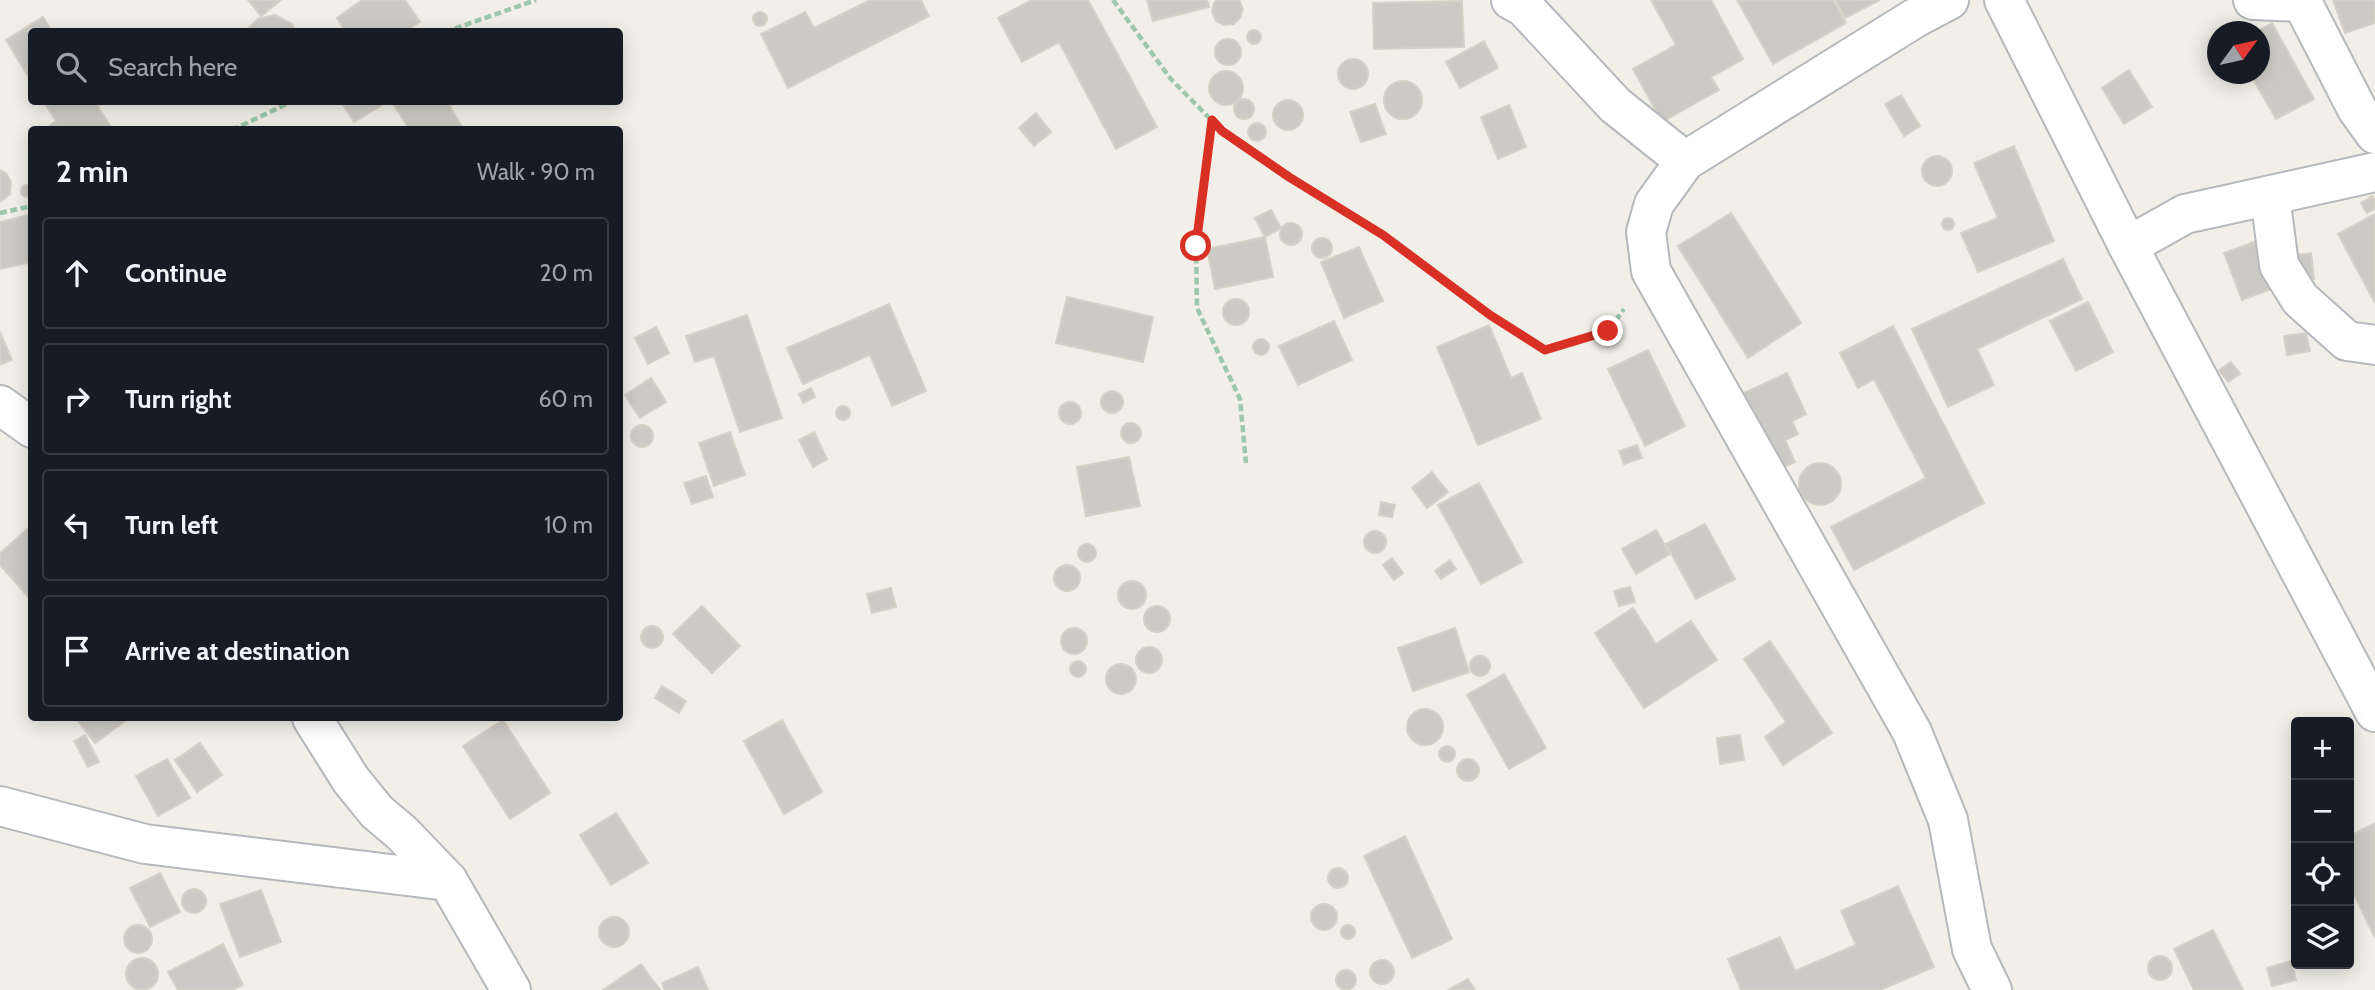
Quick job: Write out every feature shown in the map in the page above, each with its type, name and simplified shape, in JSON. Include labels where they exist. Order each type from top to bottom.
[{"type":"street","points":[[1511,0],[1524,7],[1615,106],[1685,161]]},
{"type":"street","points":[[1949,0],[1915,18],[1685,161],[1654,204],[1646,232],[1651,271],[1912,732],[1948,820],[1972,949],[1992,990]]},
{"type":"street","points":[[2004,0],[2128,246],[2375,712]]},
{"type":"street","points":[[2253,0],[2302,1],[2357,109],[2375,134]]},
{"type":"street","points":[[2128,246],[2185,214],[2375,172]]},
{"type":"street","points":[[2270,196],[2279,265],[2300,299],[2347,341],[2375,345]]},
{"type":"street","points":[[0,405],[28,425]]},
{"type":"street","points":[[314,721],[351,780],[377,812],[402,833],[448,881],[511,990]]},
{"type":"street","points":[[0,806],[145,844],[448,881]]},
{"type":"path","points":[[456,28],[536,0]]},
{"type":"path","points":[[1113,0],[1170,78],[1222,131],[1383,235],[1490,315],[1545,350],[1608,331],[1651,271]]},
{"type":"path","points":[[240,126],[285,105]]},
{"type":"path","points":[[1212,120],[1196,246],[1197,307],[1240,399],[1246,463]]},
{"type":"path","points":[[0,213],[28,207]]},
{"type":"building","points":[[248,0],[281,0],[261,16]]},
{"type":"building","points":[[362,0],[405,0],[420,22],[410,28],[343,28],[337,18]]},
{"type":"building","points":[[870,0],[921,0],[929,16],[788,88],[761,34],[805,12],[814,28]]},
{"type":"building","points":[[1032,0],[1088,0],[1157,127],[1116,149],[1059,42],[1022,62],[998,18]]},
{"type":"building","points":[[1147,0],[1207,0],[1209,7],[1153,21]]},
{"type":"building","points":[[1217,0],[1239,0],[1243,9],[1234,24],[1224,25],[1216,21],[1212,12]]},
{"type":"building","points":[[1651,0],[1711,0],[1743,59],[1711,77],[1719,90],[1662,122],[1633,69],[1676,45]]},
{"type":"building","points":[[1737,0],[1833,0],[1846,23],[1773,64]]},
{"type":"building","points":[[1836,0],[1880,0],[1845,18]]},
{"type":"building","points":[[2333,0],[2375,0],[2375,23],[2345,33]]},
{"type":"building","points":[[1462,1],[1464,47],[1374,49],[1373,3]]},
{"type":"building","points":[[757,12],[763,12],[767,19],[763,26],[757,26],[753,22],[753,16]]},
{"type":"building","points":[[275,15],[292,24],[294,28],[249,28],[258,19]]},
{"type":"building","points":[[43,17],[50,28],[28,28],[28,76],[6,40]]},
{"type":"building","points":[[2272,23],[2314,99],[2276,119],[2256,84],[2270,84]]},
{"type":"building","points":[[1254,30],[1259,32],[1259,42],[1254,44],[1249,42],[1247,37],[1249,32]]},
{"type":"building","points":[[1228,39],[1237,43],[1241,52],[1237,61],[1228,65],[1219,61],[1215,52],[1219,43]]},
{"type":"building","points":[[1484,41],[1498,68],[1460,88],[1446,62]]},
{"type":"building","points":[[1353,59],[1363,64],[1368,74],[1363,84],[1353,89],[1343,84],[1338,74],[1343,64]]},
{"type":"building","points":[[2129,70],[2152,107],[2124,124],[2102,88]]},
{"type":"building","points":[[1226,71],[1238,76],[1243,88],[1238,100],[1226,105],[1214,100],[1209,88],[1214,76]]},
{"type":"building","points":[[1403,81],[1416,87],[1422,100],[1416,113],[1403,119],[1390,113],[1384,100],[1390,87]]},
{"type":"building","points":[[1901,95],[1920,126],[1904,136],[1885,104]]},
{"type":"building","points":[[1244,99],[1251,102],[1254,109],[1251,116],[1244,119],[1237,116],[1234,109],[1237,102]]},
{"type":"building","points":[[1288,100],[1299,104],[1303,115],[1299,126],[1288,130],[1277,126],[1273,115],[1277,104]]},
{"type":"building","points":[[1375,104],[1386,134],[1361,142],[1350,112]]},
{"type":"building","points":[[46,105],[97,105],[110,126],[49,126],[56,121]]},
{"type":"building","points":[[343,105],[382,105],[354,122]]},
{"type":"building","points":[[394,105],[449,105],[462,126],[407,126]]},
{"type":"building","points":[[1509,105],[1526,147],[1498,159],[1481,117]]},
{"type":"building","points":[[1036,113],[1051,132],[1034,146],[1019,128]]},
{"type":"building","points":[[1257,123],[1263,126],[1266,132],[1263,138],[1257,141],[1251,138],[1248,132],[1251,126]]},
{"type":"building","points":[[2014,146],[2054,241],[1978,272],[1961,233],[1998,218],[1974,163]]},
{"type":"building","points":[[1937,156],[1947,161],[1952,171],[1947,181],[1937,186],[1927,181],[1922,171],[1927,161]]},
{"type":"building","points":[[0,170],[6,173],[11,182],[10,194],[0,202]]},
{"type":"building","points":[[27,185],[28,196],[27,197],[21,191]]},
{"type":"building","points":[[2372,196],[2375,209],[2367,213],[2361,203]]},
{"type":"building","points":[[1271,210],[1281,228],[1265,237],[1255,218]]},
{"type":"building","points":[[1731,213],[1801,323],[1748,358],[1678,246]]},
{"type":"building","points":[[2375,214],[2375,303],[2338,234]]},
{"type":"building","points":[[28,215],[28,263],[0,269],[0,222]]},
{"type":"building","points":[[1943,219],[1953,219],[1953,229],[1943,229]]},
{"type":"building","points":[[1291,223],[1299,226],[1302,234],[1299,242],[1291,245],[1283,242],[1280,234],[1283,226]]},
{"type":"building","points":[[1265,237],[1273,277],[1215,289],[1207,249]]},
{"type":"building","points":[[1322,238],[1329,241],[1332,248],[1329,255],[1322,258],[1315,255],[1312,248],[1315,241]]},
{"type":"building","points":[[2262,239],[2280,286],[2242,300],[2224,253]]},
{"type":"building","points":[[1359,247],[1383,301],[1344,318],[1321,262]]},
{"type":"building","points":[[2311,253],[2314,279],[2291,281],[2288,256]]},
{"type":"building","points":[[2063,259],[2082,299],[1977,349],[1994,385],[1948,407],[1912,329]]},
{"type":"building","points":[[1067,297],[1153,317],[1143,362],[1056,343]]},
{"type":"building","points":[[1236,299],[1246,302],[1249,312],[1246,322],[1236,325],[1226,322],[1223,312],[1226,302]]},
{"type":"building","points":[[2088,302],[2113,352],[2076,371],[2050,321]]},
{"type":"building","points":[[889,304],[926,391],[892,406],[870,355],[803,384],[787,348]]},
{"type":"building","points":[[747,315],[782,418],[740,432],[714,356],[695,362],[686,336]]},
{"type":"building","points":[[1334,321],[1352,360],[1298,385],[1279,346]]},
{"type":"building","points":[[1489,325],[1511,378],[1522,373],[1541,419],[1478,445],[1437,347]]},
{"type":"building","points":[[1893,326],[1984,503],[1854,570],[1831,527],[1926,478],[1874,379],[1858,388],[1840,353]]},
{"type":"building","points":[[656,327],[669,353],[648,364],[635,338]]},
{"type":"building","points":[[0,332],[12,360],[0,365]]},
{"type":"building","points":[[2306,333],[2310,351],[2287,355],[2284,336]]},
{"type":"building","points":[[1258,339],[1264,339],[1269,347],[1267,353],[1258,355],[1253,350],[1253,344]]},
{"type":"building","points":[[1648,350],[1685,426],[1645,446],[1608,369]]},
{"type":"building","points":[[2231,362],[2240,374],[2228,382],[2219,370]]},
{"type":"building","points":[[1787,373],[1806,414],[1792,421],[1798,434],[1785,440],[1795,462],[1770,474],[1733,398]]},
{"type":"building","points":[[651,378],[666,402],[640,418],[625,395]]},
{"type":"building","points":[[811,388],[815,397],[803,403],[799,394]]},
{"type":"building","points":[[1112,391],[1120,394],[1123,402],[1120,410],[1112,413],[1104,410],[1101,402],[1104,394]]},
{"type":"building","points":[[1070,402],[1078,405],[1081,413],[1078,421],[1070,424],[1062,421],[1059,413],[1062,405]]},
{"type":"building","points":[[843,406],[848,408],[848,418],[843,420],[838,418],[836,413],[838,408]]},
{"type":"building","points":[[1131,423],[1138,426],[1141,433],[1138,440],[1131,443],[1124,440],[1121,433],[1124,426]]},
{"type":"building","points":[[642,425],[650,428],[653,436],[650,444],[642,447],[634,444],[631,436],[634,428]]},
{"type":"building","points":[[730,432],[745,475],[714,486],[699,443]]},
{"type":"building","points":[[814,432],[827,459],[813,467],[799,440]]},
{"type":"building","points":[[1637,445],[1642,458],[1624,464],[1619,451]]},
{"type":"building","points":[[1129,457],[1140,506],[1086,516],[1077,467]]},
{"type":"building","points":[[1820,463],[1835,469],[1841,484],[1835,499],[1820,505],[1805,499],[1799,484],[1805,469]]},
{"type":"building","points":[[1432,472],[1448,492],[1427,508],[1412,488]]},
{"type":"building","points":[[706,476],[713,497],[692,504],[684,483]]},
{"type":"building","points":[[1479,483],[1522,562],[1481,584],[1438,505]]},
{"type":"building","points":[[1381,502],[1395,505],[1392,517],[1379,515]]},
{"type":"building","points":[[1705,524],[1735,579],[1696,599],[1666,544]]},
{"type":"building","points":[[28,528],[28,596],[0,565],[0,553]]},
{"type":"building","points":[[1656,530],[1670,554],[1636,574],[1622,549]]},
{"type":"building","points":[[1371,531],[1379,531],[1386,538],[1386,546],[1379,553],[1371,553],[1364,546],[1364,538]]},
{"type":"building","points":[[1087,544],[1093,547],[1096,553],[1093,559],[1087,562],[1081,559],[1078,553],[1081,547]]},
{"type":"building","points":[[1392,558],[1403,573],[1394,580],[1383,565]]},
{"type":"building","points":[[1450,560],[1456,569],[1441,579],[1435,571]]},
{"type":"building","points":[[1067,565],[1076,569],[1080,578],[1076,587],[1067,591],[1058,587],[1054,578],[1058,569]]},
{"type":"building","points":[[1132,581],[1142,585],[1146,595],[1142,605],[1132,609],[1122,605],[1118,595],[1122,585]]},
{"type":"building","points":[[1630,587],[1635,602],[1619,606],[1614,591]]},
{"type":"building","points":[[891,588],[896,607],[872,613],[867,594]]},
{"type":"building","points":[[702,606],[740,646],[712,673],[673,634]]},
{"type":"building","points":[[1157,606],[1166,610],[1170,619],[1166,628],[1157,632],[1148,628],[1144,619],[1148,610]]},
{"type":"building","points":[[1633,608],[1656,644],[1691,621],[1717,660],[1644,708],[1595,633]]},
{"type":"building","points":[[652,626],[660,629],[663,637],[660,645],[652,648],[644,645],[641,637],[644,629]]},
{"type":"building","points":[[1074,628],[1083,632],[1087,641],[1083,650],[1074,654],[1065,650],[1061,641],[1065,632]]},
{"type":"building","points":[[1455,628],[1469,672],[1413,691],[1398,648]]},
{"type":"building","points":[[1770,641],[1832,733],[1783,765],[1765,737],[1786,722],[1744,659]]},
{"type":"building","points":[[1149,647],[1159,650],[1162,660],[1159,670],[1149,673],[1139,670],[1136,660],[1139,650]]},
{"type":"building","points":[[1480,656],[1487,659],[1490,666],[1487,673],[1480,676],[1473,673],[1470,666],[1473,659]]},
{"type":"building","points":[[1078,661],[1084,663],[1084,675],[1078,677],[1072,675],[1070,669],[1072,663]]},
{"type":"building","points":[[1121,664],[1127,665],[1135,673],[1135,685],[1127,693],[1121,694],[1115,693],[1107,685],[1106,679],[1107,673],[1115,665]]},
{"type":"building","points":[[1504,674],[1546,748],[1509,769],[1467,695]]},
{"type":"building","points":[[662,686],[686,701],[679,713],[655,698]]},
{"type":"building","points":[[1425,709],[1438,714],[1443,727],[1438,740],[1425,745],[1412,740],[1407,727],[1412,714]]},
{"type":"building","points":[[782,720],[822,792],[784,814],[744,741]]},
{"type":"building","points":[[78,721],[125,721],[95,743]]},
{"type":"building","points":[[504,721],[550,793],[510,819],[463,746]]},
{"type":"building","points":[[85,735],[99,762],[88,767],[74,741]]},
{"type":"building","points":[[1740,735],[1744,760],[1720,764],[1717,738]]},
{"type":"building","points":[[200,743],[222,775],[197,792],[175,760]]},
{"type":"building","points":[[1447,746],[1455,754],[1447,762],[1439,754]]},
{"type":"building","points":[[167,759],[190,798],[158,816],[136,776]]},
{"type":"building","points":[[1468,759],[1478,766],[1479,770],[1472,780],[1468,781],[1458,774],[1457,770],[1464,760]]},
{"type":"building","points":[[616,813],[648,863],[611,885],[580,835]]},
{"type":"building","points":[[2375,823],[2375,938],[2354,894],[2354,834]]},
{"type":"building","points":[[1405,836],[1452,939],[1412,958],[1364,856]]},
{"type":"building","points":[[1338,868],[1345,871],[1348,878],[1345,885],[1338,888],[1331,885],[1328,878],[1331,871]]},
{"type":"building","points":[[160,873],[180,912],[150,927],[130,888]]},
{"type":"building","points":[[1898,886],[1934,967],[1880,990],[1741,990],[1728,959],[1780,937],[1795,971],[1856,945],[1841,911]]},
{"type":"building","points":[[194,889],[202,893],[206,901],[202,909],[194,913],[186,909],[182,901],[186,893]]},
{"type":"building","points":[[261,890],[281,942],[240,957],[220,904]]},
{"type":"building","points":[[1324,904],[1333,908],[1337,917],[1333,926],[1324,930],[1315,926],[1311,917],[1315,908]]},
{"type":"building","points":[[614,917],[624,922],[629,932],[624,942],[614,947],[604,942],[599,932],[604,922]]},
{"type":"building","points":[[138,925],[148,929],[152,939],[148,949],[138,953],[128,949],[124,939],[128,929]]},
{"type":"building","points":[[1348,925],[1353,927],[1353,937],[1348,939],[1343,937],[1341,932],[1343,927]]},
{"type":"building","points":[[2213,930],[2243,990],[2194,990],[2174,949]]},
{"type":"building","points":[[223,944],[243,985],[232,990],[178,990],[168,972]]},
{"type":"building","points":[[2160,956],[2168,960],[2172,968],[2168,976],[2160,980],[2152,976],[2148,968],[2152,960]]},
{"type":"building","points":[[142,958],[153,963],[158,974],[153,985],[142,990],[131,985],[126,974],[131,963]]},
{"type":"building","points":[[1382,960],[1391,963],[1394,972],[1391,981],[1382,984],[1373,981],[1370,972],[1373,963]]},
{"type":"building","points":[[2291,961],[2296,980],[2272,986],[2267,968]]},
{"type":"building","points":[[641,964],[660,990],[603,990]]},
{"type":"building","points":[[698,967],[708,990],[665,990],[662,983]]},
{"type":"building","points":[[1346,970],[1353,973],[1356,980],[1353,987],[1346,990],[1339,987],[1336,980],[1339,973]]},
{"type":"building","points":[[1468,979],[1475,990],[1448,990]]},
{"type":"route","points":[[1196,246],[1212,120],[1222,131],[1289,177],[1383,235],[1490,315],[1545,350],[1608,331]]}]
